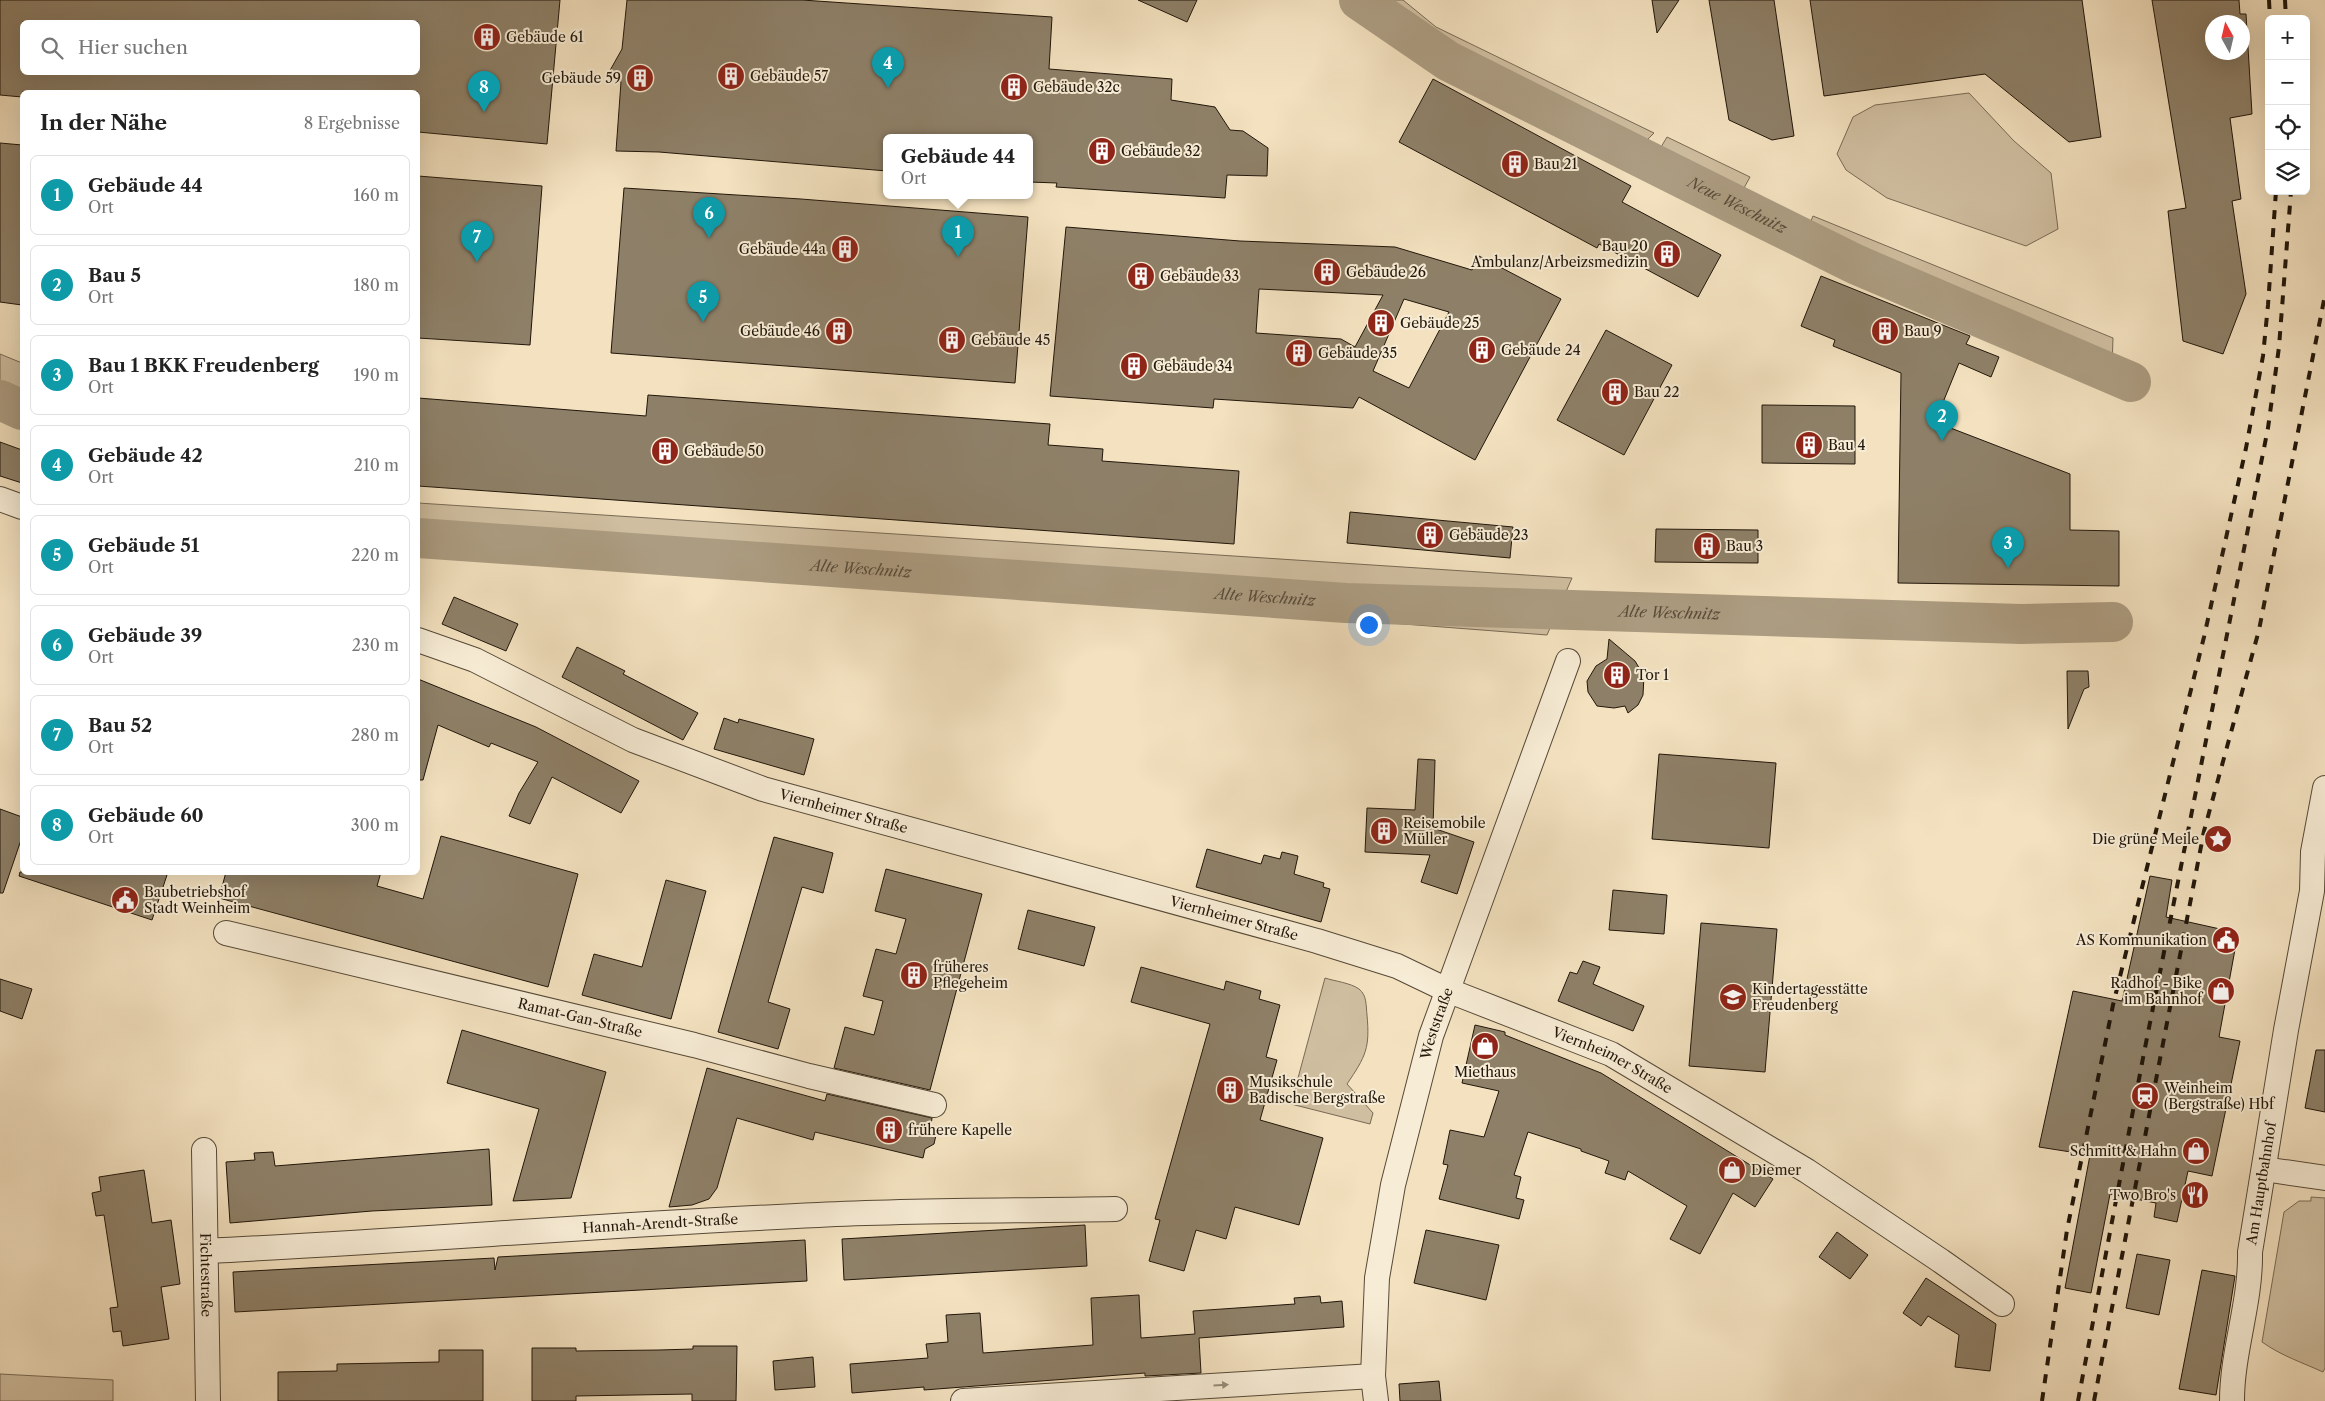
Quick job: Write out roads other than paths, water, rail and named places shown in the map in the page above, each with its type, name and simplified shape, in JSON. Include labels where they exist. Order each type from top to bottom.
[{"type":"street","points":[[0,499],[20,506]]},
{"type":"street","name":"Viernheimer Straße","points":[[420,641],[475,660],[633,740],[763,790],[1317,941],[1398,966],[1447,990],[1611,1054],[1807,1171],[2002,1304]]},
{"type":"street","name":"Weststraße","points":[[1376,1401],[1373,1376],[1377,1278],[1394,1185],[1431,1036],[1568,661]]},
{"type":"street","name":"Am Hauptbahnhof","points":[[2232,1401],[2232,1382],[2251,1278],[2250,1252],[2286,1030],[2312,891],[2313,852],[2325,788]]},
{"type":"street","name":"Ramat-Gan-Straße","points":[[226,933],[687,1043],[809,1076],[934,1105]]},
{"type":"street","name":"Fichtestraße","points":[[204,1150],[208,1401]]},
{"type":"street","points":[[2264,1169],[2325,1178]]},
{"type":"street","name":"Hannah-Arendt-Straße","points":[[206,1251],[388,1242],[625,1224],[811,1215],[1115,1209]]},
{"type":"street","points":[[963,1401],[1373,1376]]},
{"type":"waterway","name":"Neue Weschnitz","points":[[1359,0],[1448,61],[1855,264],[2131,382]]},
{"type":"waterway","name":"Alte Weschnitz","points":[[0,400],[20,409]]},
{"type":"waterway","name":"Alte Weschnitz","points":[[420,538],[1346,603],[2021,624],[2113,622]]},
{"type":"railway","points":[[2269,0],[2270,15]]},
{"type":"railway","points":[[2285,0],[2286,15]]},
{"type":"railway","points":[[2042,1401],[2067,1230],[2113,1005],[2204,637],[2246,448],[2263,356],[2276,195]]},
{"type":"railway","points":[[2078,1401],[2143,1058],[2268,428],[2279,347],[2291,195]]},
{"type":"railway","points":[[2094,1401],[2204,831],[2259,630],[2325,295]]},
{"type":"place","name":"Gebäude 61","points":[[487,37]]},
{"type":"place","name":"Gebäude 57","points":[[731,76]]},
{"type":"place","name":"Gebäude 59","points":[[640,78]]},
{"type":"place","name":"Gebäude 32c","points":[[1014,87]]},
{"type":"place","name":"Gebäude 42","points":[[888,88]]},
{"type":"place","name":"Gebäude 60","points":[[484,112]]},
{"type":"place","name":"Gebäude 32","points":[[1102,151]]},
{"type":"place","name":"Bau 21","points":[[1515,164]]},
{"type":"place","name":"Gebäude 39","points":[[709,238]]},
{"type":"place","name":"Gebäude 44a","points":[[845,249]]},
{"type":"place","name":"Bau 20 Ambulanz/Arbeizsmedizin","points":[[1667,254]]},
{"type":"place","name":"Gebäude 44","points":[[958,257]]},
{"type":"place","name":"Bau 52","points":[[477,262]]},
{"type":"place","name":"Gebäude 26","points":[[1327,272]]},
{"type":"place","name":"Gebäude 33","points":[[1141,276]]},
{"type":"place","name":"Gebäude 51","points":[[703,322]]},
{"type":"place","name":"Gebäude 25","points":[[1381,323]]},
{"type":"place","name":"Gebäude 46","points":[[839,331]]},
{"type":"place","name":"Bau 9","points":[[1885,331]]},
{"type":"place","name":"Gebäude 45","points":[[952,340]]},
{"type":"place","name":"Gebäude 24","points":[[1482,350]]},
{"type":"place","name":"Gebäude 35","points":[[1299,353]]},
{"type":"place","name":"Gebäude 34","points":[[1134,366]]},
{"type":"place","name":"Bau 22","points":[[1615,392]]},
{"type":"place","name":"Bau 5","points":[[1942,441]]},
{"type":"place","name":"Bau 4","points":[[1809,445]]},
{"type":"place","name":"Gebäude 50","points":[[665,451]]},
{"type":"place","name":"Gebäude 23","points":[[1430,535]]},
{"type":"place","name":"Bau 3","points":[[1707,546]]},
{"type":"place","name":"Bau 1 BKK Freudenberg","points":[[2008,568]]},
{"type":"place","name":"Tor 1","points":[[1617,675]]},
{"type":"place","name":"Reisemobile Müller","points":[[1384,831]]},
{"type":"place","name":"Die grüne Meile","points":[[2218,839]]},
{"type":"place","name":"Baubetriebshof Stadt Weinheim","points":[[125,900]]},
{"type":"place","name":"AS Kommunikation","points":[[2226,940]]},
{"type":"place","name":"früheres Pflegeheim","points":[[914,975]]},
{"type":"place","name":"Radhof - Bike im Bahnhof","points":[[2221,991]]},
{"type":"place","name":"Kindertagesstätte Freudenberg","points":[[1733,997]]},
{"type":"place","name":"Miethaus","points":[[1485,1046]]},
{"type":"place","name":"Musikschule Badische Bergstraße","points":[[1230,1090]]},
{"type":"place","name":"Weinheim (Bergstraße) Hbf","points":[[2145,1096]]},
{"type":"place","name":"frühere Kapelle","points":[[889,1130]]},
{"type":"place","name":"Schmitt & Hahn","points":[[2196,1151]]},
{"type":"place","name":"Diemer","points":[[1732,1170]]},
{"type":"place","name":"Two Bro's","points":[[2195,1195]]}]
